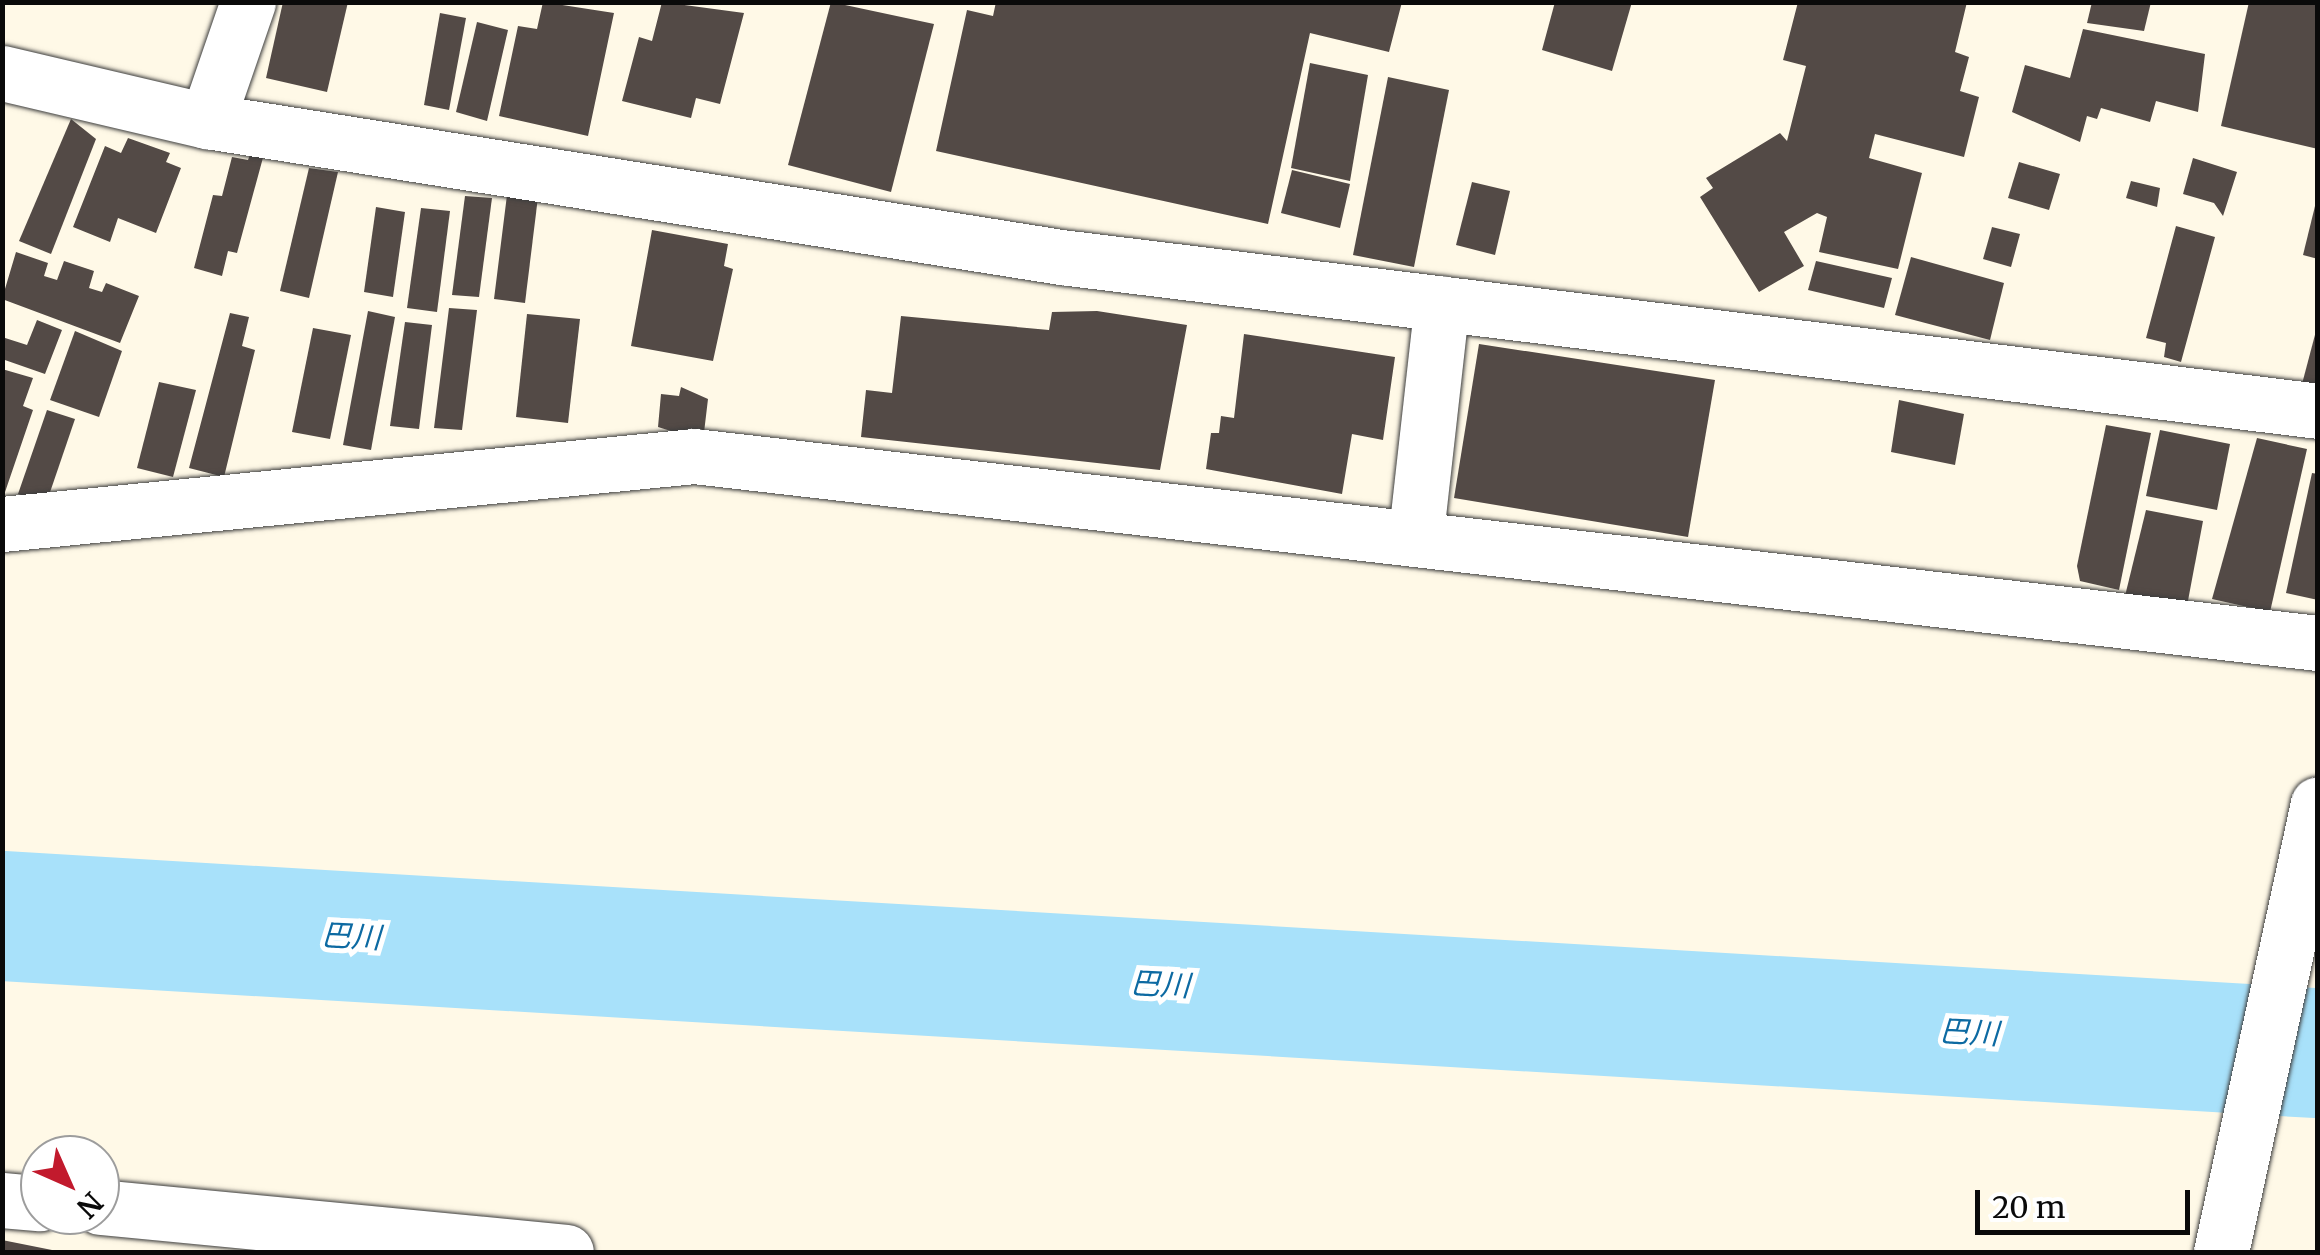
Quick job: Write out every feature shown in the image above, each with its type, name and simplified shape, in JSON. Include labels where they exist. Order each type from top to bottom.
[{"type":"street","points":[[207,121],[248,2]]},
{"type":"street","points":[[2,73],[207,121],[1062,256],[2318,411]]},
{"type":"street","points":[[1416,534],[1442,304]]},
{"type":"street","points":[[2,524],[694,456],[1416,534],[2318,643]]},
{"type":"street","points":[[2221,1252],[2318,804]]},
{"type":"street","points":[[120,1209],[566,1252]]},
{"type":"building","points":[[283,2],[348,2],[327,92],[266,78]]},
{"type":"building","points":[[543,2],[614,13],[588,136],[499,116],[518,26],[537,29]]},
{"type":"building","points":[[662,2],[744,13],[720,104],[696,98],[691,118],[622,101],[639,37],[652,41]]},
{"type":"building","points":[[831,2],[934,24],[891,192],[788,165]]},
{"type":"building","points":[[996,2],[1402,2],[1389,52],[1310,33],[1268,224],[936,151],[967,10],[993,16]]},
{"type":"building","points":[[1555,2],[1632,2],[1612,71],[1542,50]]},
{"type":"building","points":[[1798,2],[1967,2],[1955,52],[1969,57],[1960,91],[1979,97],[1964,157],[1875,134],[1869,158],[1922,173],[1898,269],[1819,252],[1827,217],[1817,213],[1784,232],[1804,266],[1759,292],[1700,197],[1713,188],[1706,178],[1780,133],[1787,141],[1806,66],[1783,60]]},
{"type":"building","points":[[2092,2],[2151,2],[2144,31],[2087,23]]},
{"type":"building","points":[[2249,2],[2318,2],[2318,149],[2221,126]]},
{"type":"building","points":[[440,13],[466,18],[449,110],[424,105]]},
{"type":"building","points":[[477,22],[508,30],[487,121],[456,112]]},
{"type":"building","points":[[2083,29],[2205,54],[2198,112],[2156,101],[2150,122],[2101,108],[2097,119],[2087,116],[2080,142],[2012,112],[2025,65],[2070,78]]},
{"type":"building","points":[[1310,63],[1368,75],[1350,181],[1291,168]]},
{"type":"building","points":[[1388,77],[1449,90],[1414,267],[1353,255]]},
{"type":"building","points":[[71,119],[96,139],[51,254],[19,241]]},
{"type":"building","points":[[128,138],[170,153],[166,162],[181,168],[156,233],[118,218],[110,242],[73,227],[105,146],[121,153]]},
{"type":"building","points":[[251,152],[264,154],[237,253],[228,251],[222,276],[194,268],[213,195],[222,196],[232,157],[248,160]]},
{"type":"building","points":[[2193,158],[2237,172],[2223,216],[2214,203],[2183,194]]},
{"type":"building","points":[[2019,162],[2060,174],[2049,210],[2008,198]]},
{"type":"building","points":[[309,168],[338,172],[309,298],[280,291]]},
{"type":"building","points":[[1292,170],[1350,184],[1340,228],[1281,213]]},
{"type":"building","points":[[2131,181],[2160,188],[2157,207],[2126,198]]},
{"type":"building","points":[[1472,182],[1510,191],[1495,255],[1456,245]]},
{"type":"building","points":[[507,195],[538,197],[525,303],[494,299]]},
{"type":"building","points":[[465,196],[492,198],[479,297],[452,295]]},
{"type":"building","points":[[2318,202],[2318,259],[2303,255]]},
{"type":"building","points":[[376,207],[405,212],[393,297],[364,292]]},
{"type":"building","points":[[421,208],[450,211],[437,312],[407,308]]},
{"type":"building","points":[[2176,226],[2215,237],[2181,362],[2164,357],[2166,343],[2146,338]]},
{"type":"building","points":[[1992,227],[2020,234],[2011,267],[1983,259]]},
{"type":"building","points":[[652,230],[728,244],[724,266],[733,269],[713,361],[631,346]]},
{"type":"building","points":[[16,252],[48,263],[44,276],[57,280],[64,261],[94,271],[89,288],[102,292],[106,283],[139,296],[120,343],[2,299]]},
{"type":"building","points":[[1911,257],[2004,283],[1990,340],[1895,315]]},
{"type":"building","points":[[1816,261],[1892,278],[1884,308],[1808,290]]},
{"type":"building","points":[[449,308],[477,310],[462,430],[434,428]]},
{"type":"building","points":[[368,311],[395,317],[371,450],[343,445]]},
{"type":"building","points":[[1097,311],[1187,325],[1160,470],[861,437],[866,390],[892,393],[901,316],[1049,330],[1052,312]]},
{"type":"building","points":[[230,313],[249,317],[242,346],[255,350],[224,477],[189,468]]},
{"type":"building","points":[[527,314],[580,319],[568,423],[516,417]]},
{"type":"building","points":[[37,320],[62,330],[45,374],[2,359],[2,337],[27,345]]},
{"type":"building","points":[[405,322],[432,325],[419,429],[390,426]]},
{"type":"building","points":[[313,328],[351,335],[330,439],[292,432]]},
{"type":"building","points":[[75,331],[122,351],[99,417],[50,400]]},
{"type":"building","points":[[2316,331],[2318,383],[2302,384]]},
{"type":"building","points":[[1244,334],[1395,357],[1383,440],[1352,434],[1342,494],[1206,469],[1211,433],[1219,433],[1221,416],[1234,418]]},
{"type":"building","points":[[1479,344],[1715,380],[1688,537],[1454,498]]},
{"type":"building","points":[[2,369],[33,378],[23,406],[33,410],[3,498]]},
{"type":"building","points":[[159,382],[196,390],[173,477],[137,468]]},
{"type":"building","points":[[681,387],[708,399],[703,441],[658,427],[661,394],[679,396]]},
{"type":"building","points":[[1899,400],[1964,414],[1955,465],[1891,452]]},
{"type":"building","points":[[47,410],[75,419],[46,504],[18,494]]},
{"type":"building","points":[[2106,425],[2151,433],[2119,590],[2080,581],[2077,566]]},
{"type":"building","points":[[2160,430],[2230,444],[2217,510],[2146,496]]},
{"type":"building","points":[[2257,438],[2307,449],[2270,612],[2212,599]]},
{"type":"building","points":[[2312,473],[2318,474],[2318,600],[2286,593]]},
{"type":"building","points":[[2146,510],[2203,521],[2187,606],[2125,596]]},
{"type":"building","points":[[2,1240],[57,1251],[57,1252],[2,1252]]},
{"type":"waterway","name":"巴川","points":[[2,916],[2318,1053]]}]
